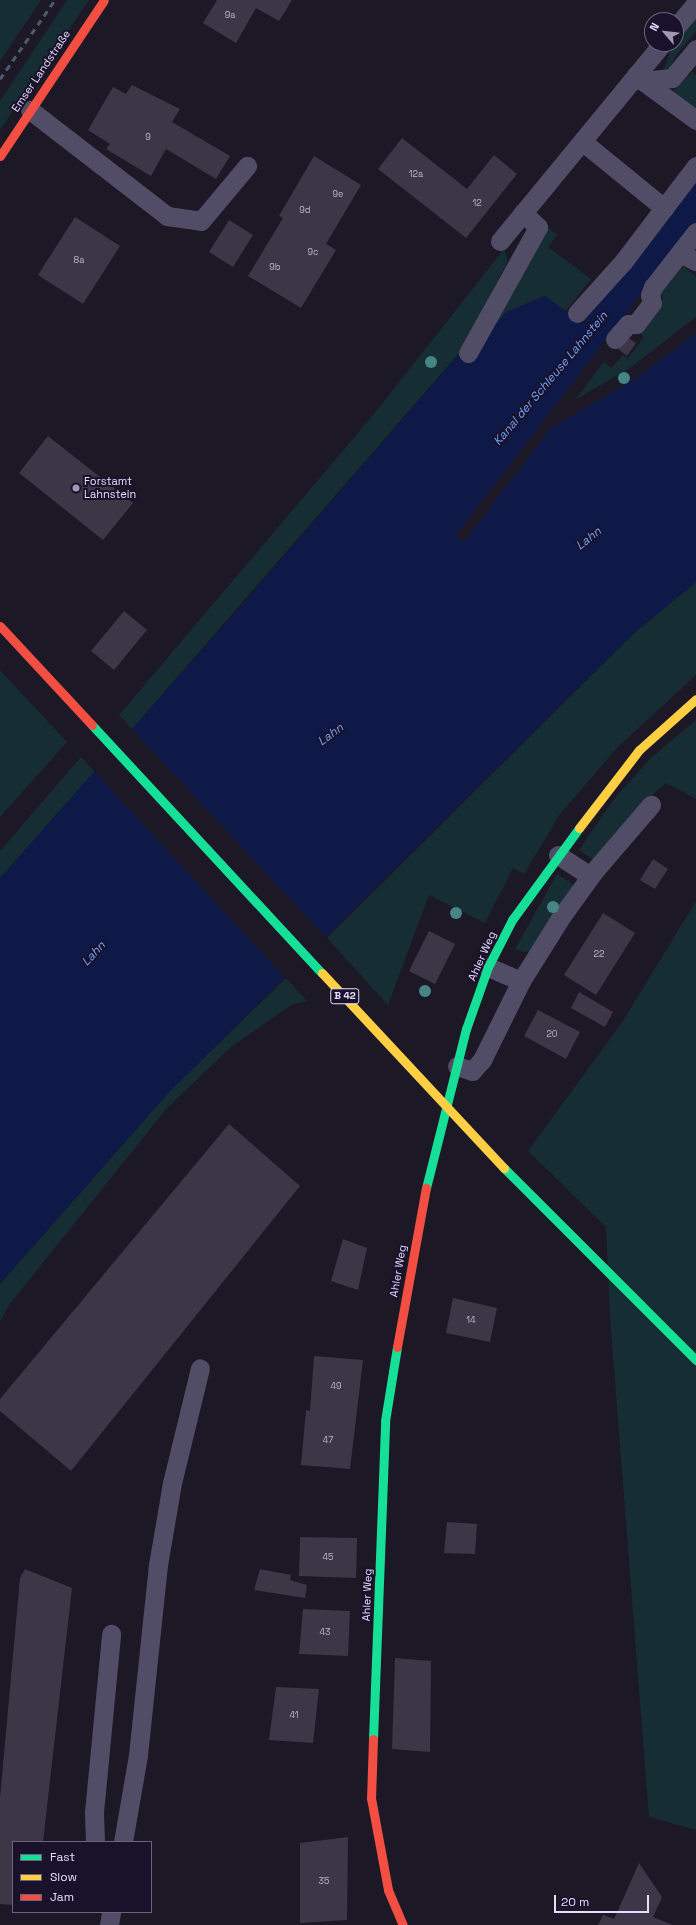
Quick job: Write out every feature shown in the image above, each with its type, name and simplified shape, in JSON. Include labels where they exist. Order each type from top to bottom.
[{"type":"street","name":"Emser Landstraße","points":[[0,156],[104,0]]},
{"type":"street","name":"B 42","points":[[0,626],[488,1152],[696,1360]]},
{"type":"street","name":"Ahler Weg","points":[[403,1925],[388,1890],[371,1798],[385,1421],[421,1207],[466,1029],[488,967],[512,920],[558,855],[639,750],[696,699]]},
{"type":"lane","points":[[684,17],[696,3]]},
{"type":"lane","points":[[639,78],[662,81],[672,78],[696,49]]},
{"type":"lane","points":[[500,241],[639,78],[657,52]]},
{"type":"lane","points":[[639,78],[696,120]]},
{"type":"lane","points":[[30,110],[167,216],[201,221],[247,166]]},
{"type":"lane","points":[[583,142],[664,208]]},
{"type":"lane","points":[[577,313],[623,262],[696,166]]},
{"type":"lane","points":[[468,353],[538,227],[523,214]]},
{"type":"lane","points":[[615,339],[628,324],[636,324],[652,303],[650,295],[653,287],[688,257],[696,232]]},
{"type":"lane","points":[[457,1066],[472,1071],[482,1060],[522,981],[590,876],[652,805]]},
{"type":"lane","points":[[558,855],[590,876]]},
{"type":"lane","points":[[488,967],[522,981]]},
{"type":"lane","points":[[123,1841],[138,1756],[158,1565],[172,1483],[200,1368]]},
{"type":"lane","points":[[95,1841],[94,1812],[111,1634]]},
{"type":"lane","points":[[98,1913],[98,1925]]},
{"type":"lane","points":[[109,1925],[111,1913]]},
{"type":"green space","points":[[0,0],[41,0],[0,61]]},
{"type":"green space","points":[[67,0],[89,0],[0,130],[0,101]]},
{"type":"green space","points":[[696,17],[696,31],[684,46],[684,33]]},
{"type":"green space","points":[[670,52],[679,52],[667,73],[663,72]]},
{"type":"green space","points":[[693,71],[696,75],[696,111],[672,92]]},
{"type":"green space","points":[[545,225],[557,235],[548,247],[591,279],[565,312],[545,296],[481,342]]},
{"type":"green space","points":[[504,249],[508,261],[461,351],[132,729],[119,715],[374,414]]},
{"type":"green space","points":[[680,264],[696,276],[696,317],[630,368],[575,400],[604,362],[611,368],[623,355],[628,358],[644,337],[638,332],[663,300],[661,289]]},
{"type":"green space","points":[[696,582],[696,675],[618,747],[560,814],[524,874],[513,868],[485,923],[429,895],[388,1005],[327,938],[633,634]]},
{"type":"green space","points":[[0,670],[67,742],[0,817]]},
{"type":"green space","points":[[696,720],[696,799],[666,783],[645,801],[597,862],[579,850],[614,799],[651,758]]},
{"type":"green space","points":[[81,757],[95,772],[0,878],[0,851]]},
{"type":"green space","points":[[557,874],[574,885],[533,951],[524,952],[515,949]]},
{"type":"green space","points":[[696,901],[696,1830],[649,1817],[610,1317],[606,1227],[528,1151],[623,1021]]},
{"type":"green space","points":[[286,978],[307,1001],[291,1005],[231,1047],[166,1109],[9,1305],[0,1322],[0,1284],[169,1092]]},
{"type":"water","points":[[696,174],[696,222],[456,535],[464,542],[551,428],[635,379],[696,333],[696,582],[633,634],[169,1092],[0,1284],[0,878],[253,592],[461,351],[481,342],[506,312],[545,296],[583,324]]},
{"type":"pier","points":[[131,728],[328,940],[287,980],[93,770]]},
{"type":"building","points":[[217,0],[292,0],[279,21],[256,8],[236,43],[203,23]]},
{"type":"building","points":[[132,85],[180,109],[172,122],[230,156],[216,179],[166,149],[151,176],[106,149],[110,144],[88,130],[113,87],[126,94]]},
{"type":"building","points":[[402,138],[467,189],[494,155],[517,174],[466,238],[378,169]]},
{"type":"building","points":[[314,156],[361,185],[326,244],[336,250],[301,308],[248,276],[283,218],[279,216]]},
{"type":"building","points":[[75,217],[120,246],[83,304],[38,275]]},
{"type":"building","points":[[229,220],[253,235],[233,267],[209,252]]},
{"type":"building","points":[[627,337],[636,343],[627,356],[618,349]]},
{"type":"building","name":"Forstamt Lahnstein","points":[[48,436],[133,503],[103,540],[19,473]]},
{"type":"building","points":[[124,611],[147,630],[114,670],[91,651]]},
{"type":"building","points":[[653,859],[668,869],[655,889],[640,880]]},
{"type":"building","points":[[603,913],[635,933],[596,995],[564,975]]},
{"type":"building","points":[[429,931],[455,944],[435,984],[409,971]]},
{"type":"building","points":[[579,992],[613,1012],[605,1027],[571,1008]]},
{"type":"building","points":[[538,1010],[580,1032],[566,1059],[524,1036]]},
{"type":"building","points":[[229,1124],[300,1186],[71,1471],[0,1411],[0,1399]]},
{"type":"building","points":[[343,1239],[367,1248],[358,1290],[331,1281]]},
{"type":"building","points":[[453,1298],[497,1308],[490,1342],[446,1333]]},
{"type":"building","points":[[314,1356],[363,1360],[350,1469],[301,1465],[306,1410],[310,1411]]},
{"type":"building","points":[[447,1522],[477,1524],[475,1554],[444,1553]]},
{"type":"building","points":[[300,1537],[357,1538],[356,1578],[299,1576]]},
{"type":"building","points":[[25,1569],[72,1588],[43,1841],[12,1841],[12,1905],[0,1904],[0,1798],[20,1578]]},
{"type":"building","points":[[260,1569],[291,1575],[290,1580],[307,1585],[305,1598],[254,1590]]},
{"type":"building","points":[[303,1609],[350,1611],[348,1656],[299,1654]]},
{"type":"building","points":[[395,1658],[431,1661],[430,1752],[392,1749]]},
{"type":"building","points":[[276,1687],[319,1689],[313,1743],[269,1740]]},
{"type":"building","points":[[348,1837],[347,1920],[300,1923],[300,1843]]},
{"type":"building","points":[[639,1863],[662,1897],[653,1917],[673,1925],[598,1925],[603,1915],[614,1919]]},
{"type":"railway","points":[[0,79],[55,0]]},
{"type":"traffic: fast","points":[[92,725],[322,973]]},
{"type":"traffic: fast","points":[[426,1188],[466,1029],[488,967],[512,920],[579,828]]},
{"type":"traffic: fast","points":[[504,1168],[696,1360]]},
{"type":"traffic: fast","points":[[373,1739],[385,1421],[397,1347]]},
{"type":"traffic: slow","points":[[579,828],[639,750],[696,699]]},
{"type":"traffic: slow","points":[[322,973],[504,1168]]},
{"type":"traffic: jam","points":[[0,156],[104,0]]},
{"type":"traffic: jam","points":[[0,626],[92,725]]},
{"type":"traffic: jam","points":[[397,1347],[426,1188]]},
{"type":"traffic: jam","points":[[373,1739],[371,1798],[388,1890],[403,1925]]},
{"type":"place","name":"Forstamt Lahnstein","points":[[76,488]]},
{"type":"water label","name":"Kanal der Schleuse Lahnstein","points":[[551,379]]},
{"type":"water label","name":"Lahn","points":[[589,539]]},
{"type":"water label","name":"Lahn","points":[[331,735]]},
{"type":"water label","name":"Lahn","points":[[94,954]]}]
